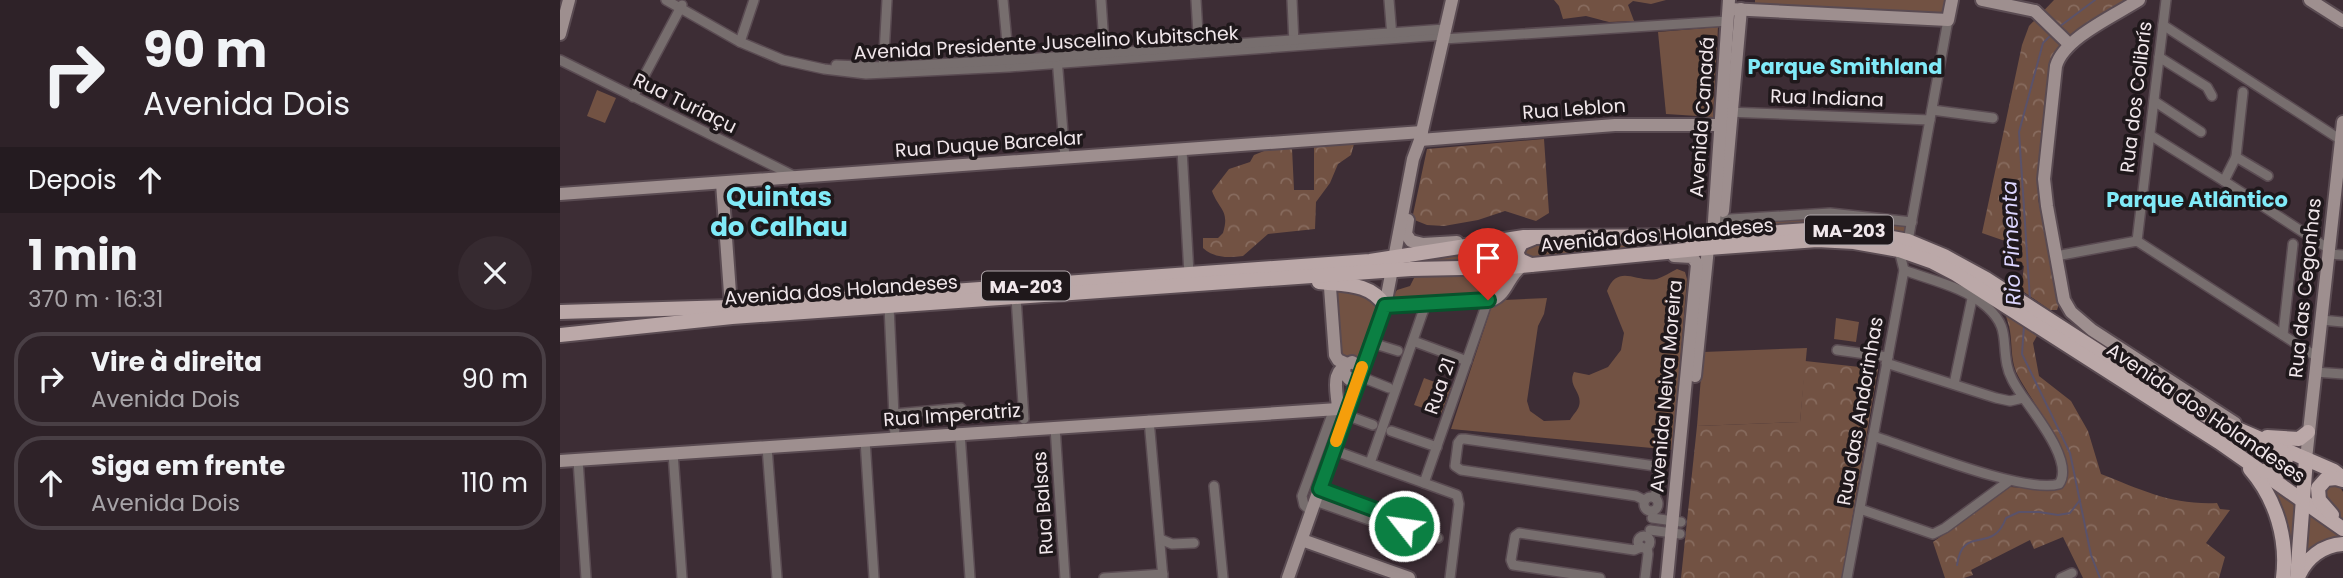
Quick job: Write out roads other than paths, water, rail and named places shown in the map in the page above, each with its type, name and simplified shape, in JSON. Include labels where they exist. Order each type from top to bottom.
[{"type":"main road","name":"Avenida dos Holandeses","points":[[1392,264],[1411,269],[1529,266],[1633,256],[1714,240],[1808,230],[1849,230],[1957,263],[2013,303],[2066,331],[2186,407],[2334,471],[2343,479]]},
{"type":"main road","name":"Avenida dos Holandeses","points":[[563,334],[732,317],[1327,274],[1392,264],[1502,239],[1539,237],[1714,240]]},
{"type":"main road","points":[[1529,266],[1516,253],[1518,245],[1539,237]]},
{"type":"main road","name":"Avenida dos Holandeses","points":[[1904,246],[1933,262],[1975,292],[2013,303]]},
{"type":"main road","name":"Avenida dos Holandeses","points":[[564,313],[731,307],[1189,274],[1327,274]]},
{"type":"main road","points":[[1327,274],[1364,288],[1376,295],[1385,306]]},
{"type":"main road","name":"Avenida dos Holandeses","points":[[2039,317],[2343,527]]},
{"type":"main road","points":[[2186,407],[2285,455],[2287,464],[2283,471],[2273,474],[2257,469]]},
{"type":"main road","points":[[2255,437],[2299,439],[2308,432]]},
{"type":"main road","points":[[2229,449],[2253,472],[2273,505],[2282,538],[2283,578]]},
{"type":"main road","points":[[2297,578],[2306,459]]},
{"type":"main road","points":[[2343,479],[2326,479],[2320,483],[2318,492],[2323,506],[2343,527]]},
{"type":"main road","points":[[2297,578],[2319,551],[2343,544]]},
{"type":"street","points":[[560,34],[569,0]]},
{"type":"street","name":"Avenida Presidente Juscelino Kubitschek","points":[[666,0],[680,4],[741,39],[803,60],[883,70],[1105,57],[1392,35],[1444,34],[1732,10]]},
{"type":"street","points":[[741,39],[754,0]]},
{"type":"street","points":[[883,70],[887,0]]},
{"type":"street","points":[[1003,0],[1008,63]]},
{"type":"street","points":[[1101,0],[1105,57]]},
{"type":"street","points":[[1196,0],[1199,50]]},
{"type":"street","points":[[1292,0],[1294,43]]},
{"type":"street","points":[[1389,0],[1392,35]]},
{"type":"street","points":[[1438,538],[1404,526],[1398,530],[1316,500],[1304,505],[1302,496],[1341,411],[1356,367],[1372,342],[1385,306],[1413,159],[1421,136],[1452,0]]},
{"type":"street","points":[[1904,246],[1912,222],[1952,0]]},
{"type":"street","points":[[1982,0],[2039,10],[2066,41]]},
{"type":"street","points":[[2139,0],[2066,41],[2056,66],[2045,160],[2045,192],[2064,300],[2071,312],[2092,330],[2255,437]]},
{"type":"street","name":"Rua dos Colibrís","points":[[2137,241],[2166,0]]},
{"type":"street","points":[[2310,0],[2343,21]]},
{"type":"street","points":[[633,97],[680,4]]},
{"type":"street","points":[[1732,10],[1948,20]]},
{"type":"street","name":"Avenida Canadá","points":[[1714,240],[1726,118],[1732,10]]},
{"type":"street","points":[[2163,25],[2341,140]]},
{"type":"street","points":[[2159,57],[2207,88],[2212,96]]},
{"type":"street","name":"Rua Turiaçu","points":[[560,60],[795,177]]},
{"type":"street","points":[[1058,60],[1065,158]]},
{"type":"street","points":[[2224,181],[2236,157],[2243,92]]},
{"type":"street","points":[[2154,101],[2201,132]]},
{"type":"street","name":"Rua Indiana","points":[[1726,118],[1931,115],[1993,118]]},
{"type":"street","name":"Rua Leblon","points":[[1421,136],[1726,118]]},
{"type":"street","name":"Rua das Cegonhas","points":[[2306,459],[2329,251],[2339,204],[2343,122]]},
{"type":"street","points":[[2150,135],[2329,251],[2343,255]]},
{"type":"street","points":[[1421,136],[1420,160],[1406,230],[1408,239],[1423,244],[1502,239]]},
{"type":"street","name":"Rua Duque Barcelar","points":[[560,194],[1421,136]]},
{"type":"street","points":[[1182,150],[1189,274]]},
{"type":"street","points":[[2236,157],[2268,176]]},
{"type":"street","points":[[722,183],[731,307]]},
{"type":"street","points":[[1718,220],[1830,213],[1912,222]]},
{"type":"street","name":"Avenida Neiva Moreira","points":[[1667,578],[1714,240]]},
{"type":"street","points":[[2056,256],[2137,241],[2317,357]]},
{"type":"street","points":[[2283,335],[2293,244]]},
{"type":"street","name":"Rua das Andorinhas","points":[[1847,578],[1904,270],[1904,246]]},
{"type":"street","name":"Avenida Neiva Moreira","points":[[1633,256],[1689,257],[1695,259],[1697,264],[1676,527],[1675,578]]},
{"type":"street","points":[[1385,306],[1488,300],[1503,293],[1514,273],[1529,266]]},
{"type":"street","points":[[1873,436],[2009,481],[2050,485],[2059,484],[2062,478],[2058,455],[2049,432],[2023,398],[2007,365],[2004,329],[1975,292],[1904,270]]},
{"type":"street","points":[[1327,274],[1337,359],[1356,367],[1390,388]]},
{"type":"street","points":[[1954,384],[1975,292]]},
{"type":"street","points":[[1016,297],[1024,419]]},
{"type":"street","name":"Rua 21","points":[[1424,483],[1488,300]]},
{"type":"street","points":[[1370,463],[1426,303]]},
{"type":"street","points":[[888,306],[895,438]]},
{"type":"street","points":[[2039,317],[2066,317],[2071,312]]},
{"type":"street","points":[[2066,331],[2072,320],[2071,312]]},
{"type":"street","points":[[2321,320],[2343,322]]},
{"type":"street","points":[[1413,341],[1467,361]]},
{"type":"street","points":[[1372,342],[1398,351]]},
{"type":"street","points":[[1837,350],[1887,360],[2006,400],[2023,398]]},
{"type":"street","points":[[1288,578],[1333,450],[1341,411],[1336,374],[1356,367]]},
{"type":"street","points":[[2315,372],[2343,374]]},
{"type":"street","points":[[894,414],[961,408]]},
{"type":"street","points":[[1341,411],[1373,425]]},
{"type":"street","name":"Rua Imperatriz","points":[[560,461],[1149,420],[1341,411]]},
{"type":"street","points":[[1104,578],[1163,576],[1149,420]]},
{"type":"street","name":"Rua Balsas","points":[[1055,427],[1065,578]]},
{"type":"street","points":[[1391,431],[1437,447]]},
{"type":"street","points":[[960,433],[970,578]]},
{"type":"street","points":[[1600,578],[1513,565],[1511,560],[1515,536],[1519,533],[1634,550],[1644,548],[1651,543],[1649,533],[1652,515],[1658,506],[1655,498],[1658,468],[1465,439],[1458,443],[1455,466],[1461,470],[1636,496],[1644,500]]},
{"type":"street","points":[[865,440],[874,578]]},
{"type":"street","points":[[767,447],[777,578]]},
{"type":"street","points":[[1333,450],[1457,495],[1450,578]]},
{"type":"street","points":[[673,453],[682,578]]},
{"type":"street","points":[[578,460],[586,578]]},
{"type":"street","points":[[1860,509],[1933,534],[2009,481]]},
{"type":"street","points":[[1214,486],[1223,578]]},
{"type":"street","points":[[1644,500],[1648,497],[1655,498]]},
{"type":"street","points":[[1644,500],[1644,508],[1652,515],[1676,527]]},
{"type":"street","points":[[1649,533],[1676,527]]},
{"type":"street","points":[[1160,539],[1172,544],[1194,543]]},
{"type":"street","points":[[1302,540],[1409,578]]},
{"type":"street","points":[[1644,548],[1648,554],[1645,578]]},
{"type":"street","points":[[2062,578],[2072,573]]},
{"type":"waterway","name":"Rio Pimenta","points":[[2059,27],[2095,0]]},
{"type":"waterway","name":"Rio Pimenta","points":[[2030,300],[2019,132],[2043,43],[2050,36]]},
{"type":"waterway","name":"Rio Pimenta","points":[[2024,326],[2022,354],[2070,453],[2091,555],[2100,578]]},
{"type":"waterway","name":"Rio Pimenta","points":[[1957,565],[1965,545],[1993,535],[2006,518],[2019,512],[2058,515],[2070,513],[2080,500]]},
{"type":"district","name":"Parque Smithland","points":[[1845,66]]},
{"type":"district","name":"Parque Atlântico","points":[[2197,199]]},
{"type":"district","name":"Quintas do Calhau","points":[[779,212]]}]
